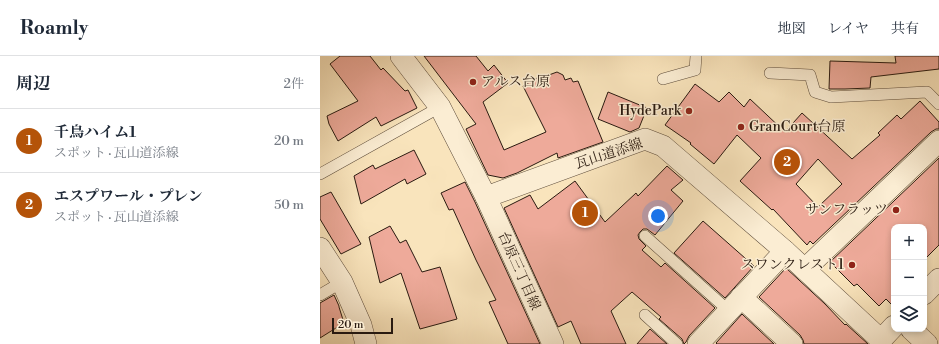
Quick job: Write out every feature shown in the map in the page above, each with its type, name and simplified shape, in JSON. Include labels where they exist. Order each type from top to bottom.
[{"type":"street","points":[[401,56],[440,107],[486,197]]},
{"type":"street","name":"瓦山道添線","points":[[486,197],[645,139],[663,146],[884,336]]},
{"type":"street","points":[[805,269],[939,140]]},
{"type":"street","name":"台原三丁目線","points":[[486,197],[553,344]]},
{"type":"street","points":[[320,248],[342,282],[361,325],[366,344]]},
{"type":"street","points":[[697,344],[785,251]]},
{"type":"street","points":[[927,291],[939,279]]},
{"type":"street","points":[[735,304],[792,344]]},
{"type":"street","points":[[914,332],[927,344]]},
{"type":"lane","points":[[663,79],[695,70],[696,56]]},
{"type":"lane","points":[[770,73],[810,75],[815,92],[831,97],[928,92],[939,104]]},
{"type":"lane","points":[[320,174],[440,107]]},
{"type":"lane","points":[[645,236],[735,304]]},
{"type":"lane","points":[[320,295],[342,282]]},
{"type":"lane","points":[[645,315],[677,344]]},
{"type":"building","points":[[340,56],[370,56],[381,70],[383,68],[405,91],[408,90],[417,108],[381,126],[376,117],[338,141],[329,124],[327,116],[358,101],[330,64]]},
{"type":"building","points":[[424,56],[476,56],[488,71],[494,65],[508,83],[483,102],[504,150],[546,132],[523,86],[537,78],[538,79],[557,72],[563,75],[565,80],[571,78],[573,82],[578,81],[603,142],[558,158],[557,153],[517,173],[503,178],[488,175],[466,129],[476,124]]},
{"type":"building","points":[[895,56],[939,56],[939,69],[871,77],[870,88],[829,89],[830,61],[896,63]]},
{"type":"building","points":[[695,84],[719,102],[729,92],[744,107],[750,99],[785,132],[802,113],[852,159],[880,135],[878,133],[897,115],[901,119],[920,101],[939,122],[939,129],[931,132],[813,244],[810,241],[807,245],[773,209],[772,210],[740,181],[761,158],[737,135],[714,164],[690,144],[691,143],[665,125]],"holes":[[[818,159],[842,184],[818,207],[796,184]]]},
{"type":"building","points":[[608,92],[647,108],[639,128],[630,132],[598,119]]},
{"type":"building","points":[[414,150],[426,174],[407,184],[405,179],[361,204],[354,176],[373,165],[375,169]]},
{"type":"building","points":[[939,158],[939,245],[927,257],[927,224],[891,224],[891,304],[886,299],[879,306],[857,284],[854,286],[830,262]]},
{"type":"building","points":[[667,166],[683,180],[671,190],[683,201],[655,235],[647,229],[643,229],[640,232],[638,235],[639,239],[646,246],[642,250],[661,267],[665,263],[715,308],[689,336],[684,344],[682,339],[659,319],[661,317],[632,292],[611,311],[626,344],[581,344],[571,321],[558,327],[504,208],[530,195],[538,209],[575,181],[605,222],[636,193],[638,196]]},
{"type":"building","points":[[465,182],[540,344],[508,344],[489,302],[496,300],[453,209],[449,210],[441,193]]},
{"type":"building","points":[[331,192],[361,244],[341,254],[320,219],[320,197]]},
{"type":"building","points":[[703,221],[754,266],[725,298],[674,253]]},
{"type":"building","points":[[390,226],[400,243],[406,240],[422,272],[440,267],[457,319],[420,329],[401,273],[380,283],[369,237]]},
{"type":"building","points":[[786,268],[825,304],[845,325],[846,324],[868,344],[804,344],[800,335],[759,297]]},
{"type":"building","points":[[334,295],[344,323],[320,338],[320,303]]},
{"type":"building","points":[[742,314],[774,344],[717,344],[716,343]]},
{"type":"building","points":[[650,329],[667,344],[637,344]]},
{"type":"place","name":"アルス台原","points":[[473,82]]},
{"type":"place","name":"HydePark","points":[[689,111]]},
{"type":"place","name":"GranCourt台原","points":[[741,127]]},
{"type":"place","name":"エスプワール・プレン","points":[[787,162]]},
{"type":"place","name":"サンフラッツ","points":[[896,210]]},
{"type":"place","name":"千鳥ハイム1","points":[[585,213]]},
{"type":"place","name":"スワンクレスト1","points":[[852,265]]}]
